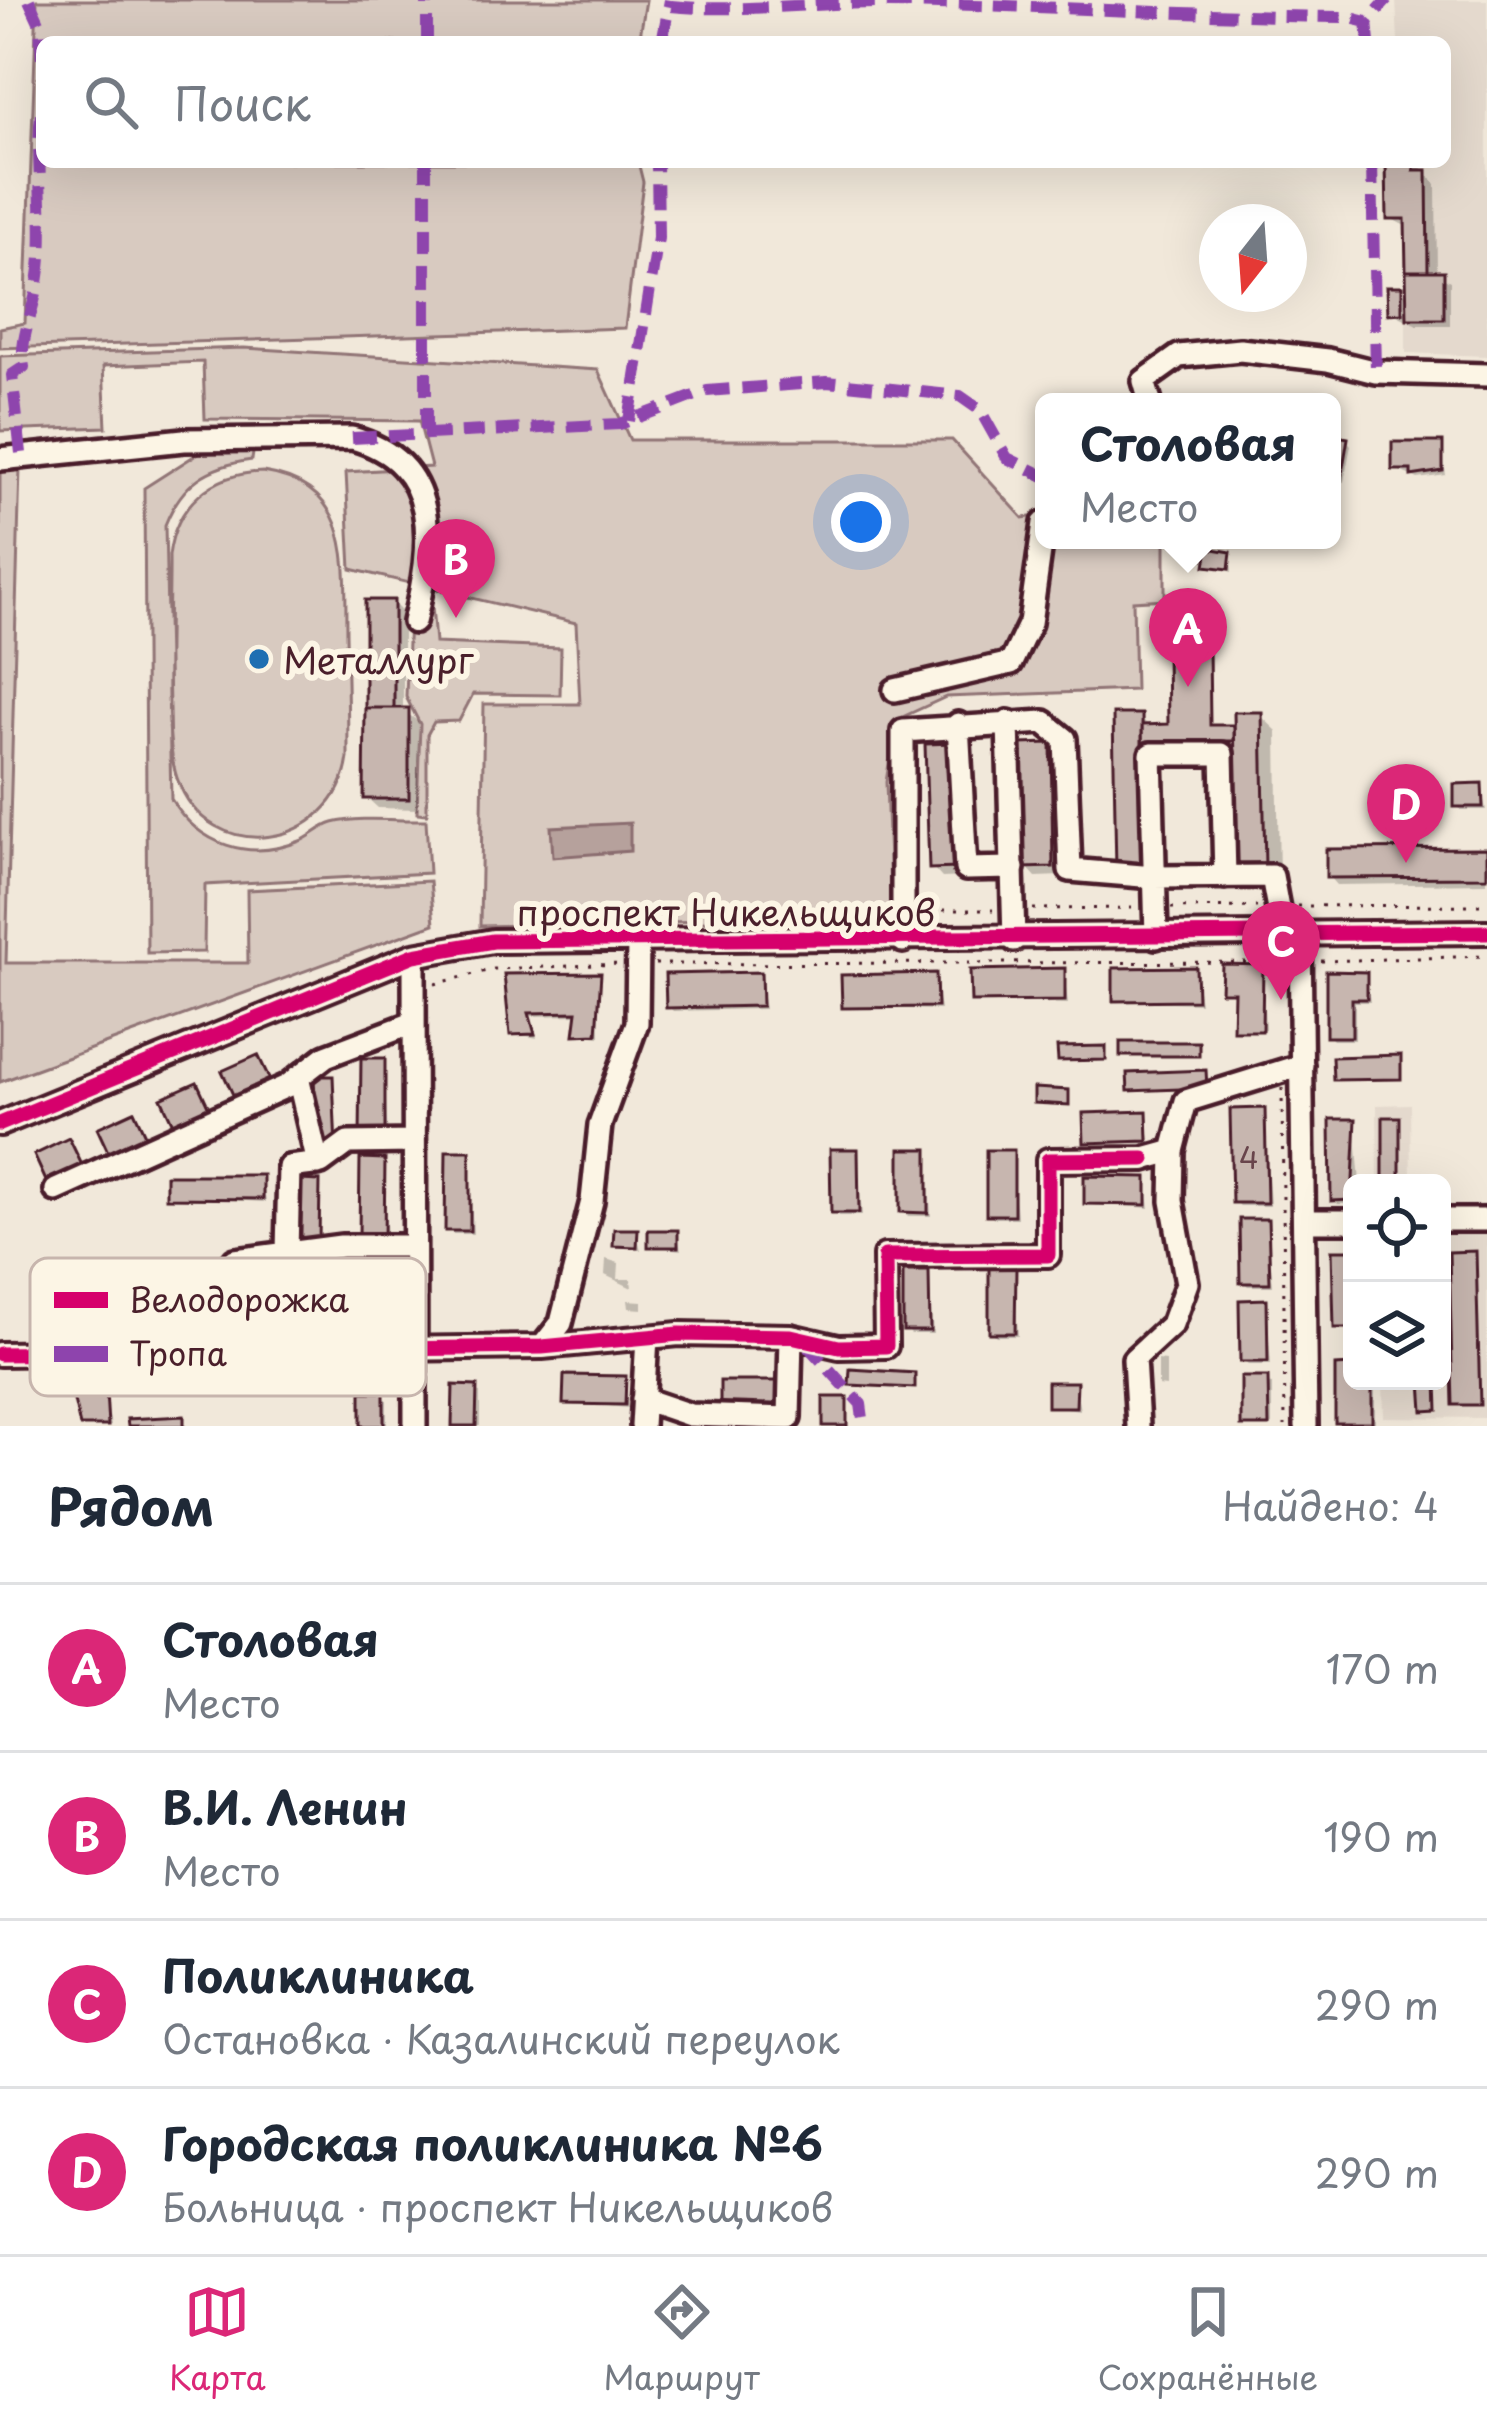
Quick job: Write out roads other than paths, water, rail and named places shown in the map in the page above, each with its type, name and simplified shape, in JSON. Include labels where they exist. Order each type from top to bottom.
[{"type":"street","points":[[1147,393],[1144,381],[1179,356],[1240,350],[1328,360],[1376,372],[1487,376]]},
{"type":"street","points":[[0,459],[184,440],[352,438],[378,445],[404,462],[421,486],[423,548],[414,622]]},
{"type":"street","points":[[895,690],[1011,663],[1030,623],[1040,549]]},
{"type":"street","points":[[1008,722],[1014,940]]},
{"type":"street","points":[[903,940],[903,731],[1044,722],[1065,739],[1070,870],[1154,877],[1272,876],[1300,962],[1292,1068],[1306,1221],[1306,1426]]},
{"type":"street","points":[[958,724],[966,869],[1012,868]]},
{"type":"street","points":[[1156,937],[1151,754],[1222,754],[1226,878]]},
{"type":"street","name":"проспект Никельщиков","points":[[0,1124],[414,955],[493,941],[638,953],[903,940],[1487,932]]},
{"type":"street","points":[[542,1347],[561,1323],[592,1202],[600,1125],[637,1023],[638,953]]},
{"type":"street","points":[[413,1258],[414,955]]},
{"type":"street","points":[[56,1190],[298,1077],[326,1056],[413,1023]]},
{"type":"street","points":[[1138,1426],[1134,1359],[1172,1324],[1187,1283],[1172,1201],[1173,1151],[1186,1101],[1292,1068]]},
{"type":"street","points":[[298,1077],[318,1164]]},
{"type":"street","points":[[287,1252],[290,1167],[318,1164],[348,1143],[413,1142]]},
{"type":"street","points":[[426,1346],[542,1347],[647,1337],[791,1336],[839,1347],[886,1346],[885,1256],[1048,1255],[1048,1160],[1144,1159],[1173,1151]]},
{"type":"street","points":[[1451,1220],[1487,1220]]},
{"type":"street","points":[[1306,1221],[1343,1221]]},
{"type":"street","points":[[248,1258],[413,1246]]},
{"type":"street","points":[[643,1399],[690,1415],[790,1418],[791,1336]]},
{"type":"street","points":[[641,1426],[647,1337]]},
{"type":"street","points":[[0,1354],[30,1353]]},
{"type":"street","points":[[414,1396],[415,1426]]},
{"type":"place","name":"В.И. Ленин","points":[[456,618]]},
{"type":"place","name":"Металлург","points":[[259,659]]},
{"type":"place","name":"Столовая","points":[[1188,687]]},
{"type":"place","name":"Городская поликлиника №6","points":[[1406,863]]},
{"type":"place","name":"Поликлиника","points":[[1281,1000]]}]
